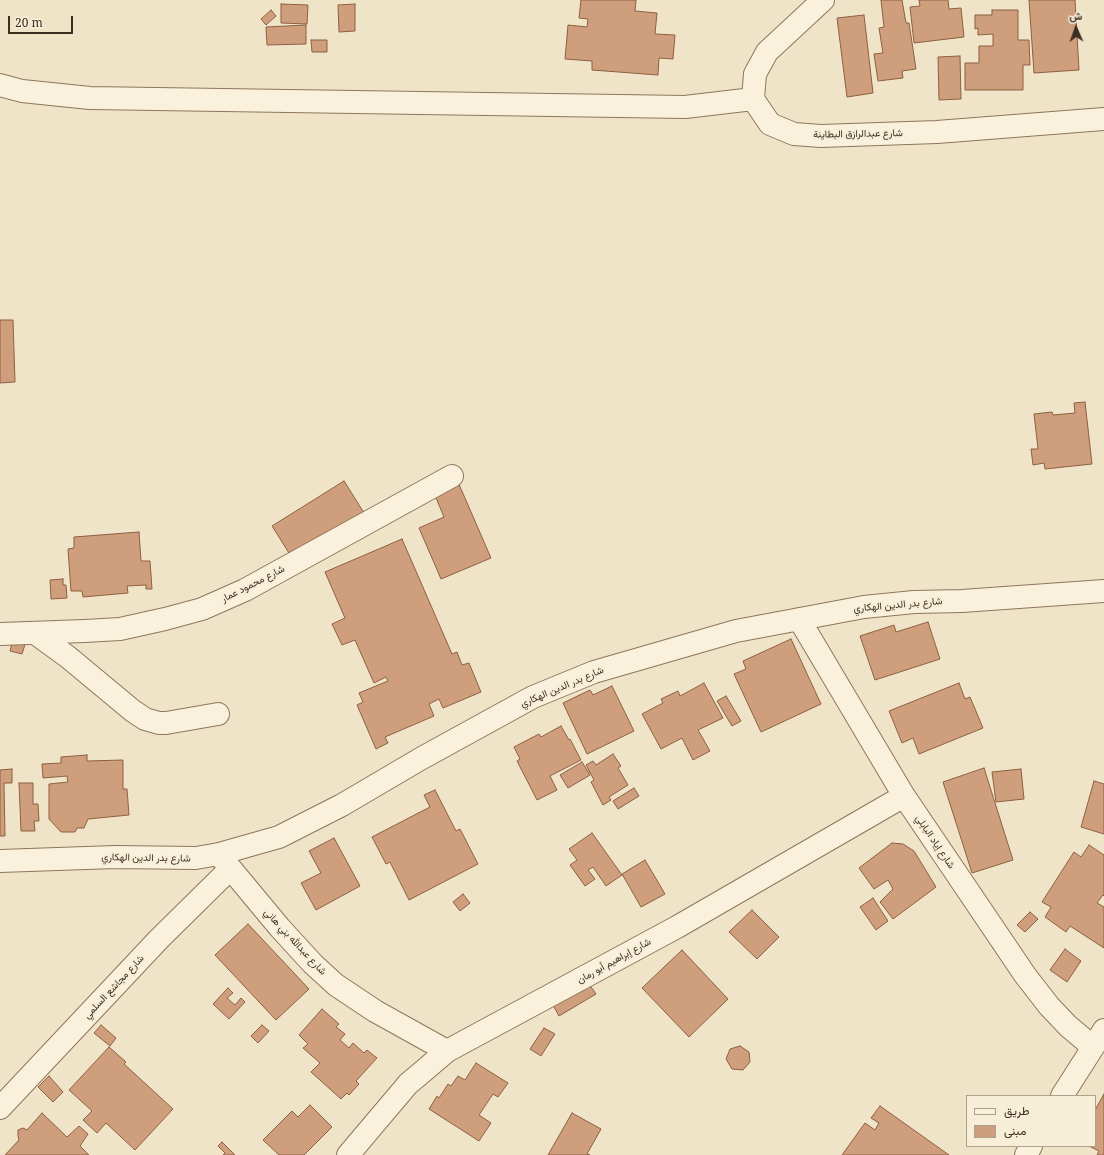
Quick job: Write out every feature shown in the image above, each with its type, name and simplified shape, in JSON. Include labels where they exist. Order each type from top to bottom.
[{"type":"street","points":[[0,85],[22,91],[106,99],[677,107],[753,99],[755,74],[767,52],[823,0]]},
{"type":"street","name":"شارع عبدالرازق البطاينة","points":[[753,99],[770,124],[794,134],[821,136],[937,132],[1104,120]]},
{"type":"street","name":"شارع محمود عمار","points":[[0,634],[120,629],[202,609],[245,590],[452,476]]},
{"type":"street","name":"شارع بدر الدين الهكاري","points":[[0,861],[115,856],[196,858],[225,861],[279,837],[342,805],[422,758],[533,697],[594,672],[736,631],[864,607],[1104,591]]},
{"type":"street","name":"شارع إياد البابلي","points":[[799,619],[904,796],[1030,982],[1049,1006],[1068,1026],[1098,1039]]},
{"type":"street","points":[[35,633],[68,657],[133,711],[145,719],[159,723],[166,723],[218,714]]},
{"type":"street","name":"شارع إبراهيم أبو رمان","points":[[348,1155],[408,1084],[446,1051],[677,927],[904,796]]},
{"type":"street","name":"شارع عبدالله بني هاني","points":[[225,861],[280,928],[308,959],[336,985],[375,1011],[446,1051]]},
{"type":"street","name":"شارع مجاشع السلمي","points":[[0,1108],[159,939],[225,861]]},
{"type":"street","points":[[1063,1095],[1098,1039]]},
{"type":"building","points":[[581,0],[636,0],[635,11],[657,13],[655,34],[675,35],[673,59],[659,58],[658,75],[592,70],[592,61],[565,59],[568,25],[587,27],[588,19],[579,18]]},
{"type":"building","points":[[881,0],[902,0],[906,23],[909,23],[916,69],[902,71],[903,78],[878,81],[874,54],[883,53],[879,28],[884,27]]},
{"type":"building","points":[[919,0],[948,0],[949,9],[961,8],[964,37],[914,43],[910,7],[920,6]]},
{"type":"building","points":[[1029,0],[1075,0],[1079,70],[1034,73]]},
{"type":"building","points":[[281,4],[308,5],[307,24],[281,23]]},
{"type":"building","points":[[355,4],[355,31],[339,32],[338,5]]},
{"type":"building","points":[[271,10],[276,16],[266,25],[261,19]]},
{"type":"building","points":[[992,10],[1018,10],[1018,40],[1029,40],[1030,65],[1023,65],[1023,90],[965,90],[965,63],[979,63],[979,46],[993,46],[993,34],[978,35],[978,28],[975,29],[975,15],[992,15]]},
{"type":"building","points":[[864,15],[873,93],[847,97],[837,18]]},
{"type":"building","points":[[306,25],[306,44],[267,45],[266,27]]},
{"type":"building","points":[[311,40],[327,40],[327,52],[312,52]]},
{"type":"building","points":[[960,56],[961,99],[939,100],[938,57]]},
{"type":"building","points":[[0,320],[13,320],[15,382],[0,383]]},
{"type":"building","points":[[1085,402],[1092,464],[1045,469],[1044,463],[1033,465],[1031,449],[1038,449],[1034,414],[1052,412],[1053,415],[1075,413],[1074,403]]},
{"type":"building","points":[[344,481],[366,516],[294,561],[272,526]]},
{"type":"building","points":[[458,482],[491,558],[441,579],[419,528],[444,517],[434,493]]},
{"type":"building","points":[[139,532],[141,561],[150,561],[152,589],[146,589],[146,585],[127,586],[128,593],[83,597],[82,591],[71,591],[68,549],[74,548],[74,537]]},
{"type":"building","points":[[402,539],[452,654],[457,652],[462,665],[469,663],[481,692],[443,708],[439,699],[429,704],[434,716],[385,737],[388,743],[376,749],[357,705],[363,702],[359,693],[388,681],[386,677],[374,683],[355,640],[342,645],[332,624],[345,618],[325,572]]},
{"type":"building","points":[[63,579],[63,585],[66,585],[67,598],[51,599],[50,580]]},
{"type":"building","points":[[928,622],[940,659],[875,680],[860,636],[894,625],[896,632]]},
{"type":"building","points":[[14,635],[27,638],[22,654],[10,651]]},
{"type":"building","points":[[791,639],[821,704],[761,732],[734,674],[746,669],[743,661]]},
{"type":"building","points":[[704,683],[723,718],[698,730],[710,751],[693,760],[682,738],[661,749],[642,714],[663,703],[661,699],[678,691],[680,696]]},
{"type":"building","points":[[959,683],[965,699],[970,697],[983,728],[919,754],[913,738],[902,743],[889,711]]},
{"type":"building","points":[[612,686],[634,731],[587,754],[563,703],[590,690],[593,695]]},
{"type":"building","points":[[726,696],[741,721],[732,726],[717,701]]},
{"type":"building","points":[[561,726],[581,760],[550,776],[557,790],[537,800],[517,761],[520,759],[514,747],[539,734],[541,737]]},
{"type":"building","points":[[613,754],[621,766],[618,768],[628,785],[609,797],[611,800],[603,805],[591,782],[594,780],[586,765],[593,761],[596,765]]},
{"type":"building","points":[[87,755],[87,761],[123,760],[123,789],[127,789],[129,815],[88,819],[84,828],[77,828],[75,832],[61,832],[49,819],[49,784],[68,782],[67,776],[43,778],[42,764],[61,763],[61,757]]},
{"type":"building","points":[[582,762],[590,775],[568,788],[560,775]]},
{"type":"building","points":[[984,768],[1013,860],[972,873],[943,782]]},
{"type":"building","points":[[12,769],[12,783],[4,783],[5,836],[0,836],[0,770]]},
{"type":"building","points":[[1021,769],[1024,799],[996,802],[992,772]]},
{"type":"building","points":[[1094,781],[1104,784],[1104,834],[1081,827]]},
{"type":"building","points":[[19,783],[33,783],[33,804],[38,804],[39,821],[34,821],[35,831],[21,831]]},
{"type":"building","points":[[634,788],[639,796],[618,809],[613,801]]},
{"type":"building","points":[[435,790],[456,831],[460,829],[478,864],[409,900],[390,862],[386,864],[372,837],[430,807],[424,795]]},
{"type":"building","points":[[592,833],[622,875],[606,886],[593,867],[588,870],[595,879],[585,886],[570,865],[577,860],[569,849]]},
{"type":"building","points":[[334,838],[360,886],[316,910],[301,883],[321,873],[309,851]]},
{"type":"building","points":[[892,843],[903,844],[914,851],[936,887],[893,919],[880,902],[893,889],[888,880],[874,889],[859,868]]},
{"type":"building","points":[[1089,845],[1104,855],[1104,896],[1103,895],[1097,903],[1104,907],[1104,948],[1070,926],[1066,932],[1045,917],[1051,907],[1042,902],[1074,852],[1081,857]]},
{"type":"building","points":[[645,860],[665,894],[641,907],[622,874]]},
{"type":"building","points":[[463,894],[470,903],[460,911],[453,902]]},
{"type":"building","points":[[873,898],[888,921],[876,930],[860,907]]},
{"type":"building","points":[[752,910],[779,937],[757,959],[729,932]]},
{"type":"building","points":[[1030,912],[1038,919],[1025,932],[1017,925]]},
{"type":"building","points":[[248,924],[309,989],[276,1020],[215,955]]},
{"type":"building","points":[[1065,949],[1081,961],[1067,982],[1050,970]]},
{"type":"building","points":[[682,950],[728,999],[689,1037],[642,988]]},
{"type":"building","points":[[589,984],[596,994],[559,1016],[553,1005]]},
{"type":"building","points":[[228,988],[233,993],[227,998],[235,1005],[241,998],[245,1002],[229,1019],[213,1004]]},
{"type":"building","points":[[322,1009],[339,1024],[336,1027],[345,1034],[340,1040],[349,1048],[353,1043],[364,1053],[367,1050],[377,1058],[356,1081],[359,1084],[349,1095],[347,1093],[341,1099],[311,1072],[320,1063],[303,1048],[308,1044],[299,1035]]},
{"type":"building","points":[[101,1025],[116,1038],[110,1046],[94,1033]]},
{"type":"building","points":[[262,1025],[269,1031],[258,1043],[251,1036]]},
{"type":"building","points":[[544,1028],[555,1034],[541,1056],[530,1049]]},
{"type":"building","points":[[740,1046],[749,1052],[750,1062],[743,1070],[732,1069],[726,1059],[730,1049]]},
{"type":"building","points":[[109,1047],[126,1062],[124,1064],[173,1109],[135,1150],[106,1123],[97,1133],[83,1120],[92,1111],[69,1090]]},
{"type":"building","points":[[476,1063],[508,1083],[498,1097],[493,1094],[479,1115],[491,1123],[479,1141],[429,1109],[437,1096],[439,1098],[448,1084],[451,1086],[458,1076],[465,1080]]},
{"type":"building","points":[[49,1076],[63,1092],[53,1102],[38,1087]]},
{"type":"building","points":[[1104,1094],[1104,1155],[1097,1155],[1099,1151],[1091,1147],[1096,1147],[1096,1108]]},
{"type":"building","points":[[310,1105],[332,1127],[304,1155],[279,1155],[263,1140],[292,1111],[298,1117]]},
{"type":"building","points":[[880,1106],[949,1155],[842,1155],[865,1123],[875,1130],[879,1123],[871,1118]]},
{"type":"building","points":[[42,1113],[67,1137],[79,1126],[88,1134],[80,1146],[89,1155],[5,1155],[19,1140],[18,1130],[23,1128],[27,1130]]},
{"type":"building","points":[[572,1113],[601,1129],[587,1154],[590,1155],[548,1155]]},
{"type":"building","points":[[222,1142],[235,1155],[223,1155],[225,1153],[218,1146]]}]
